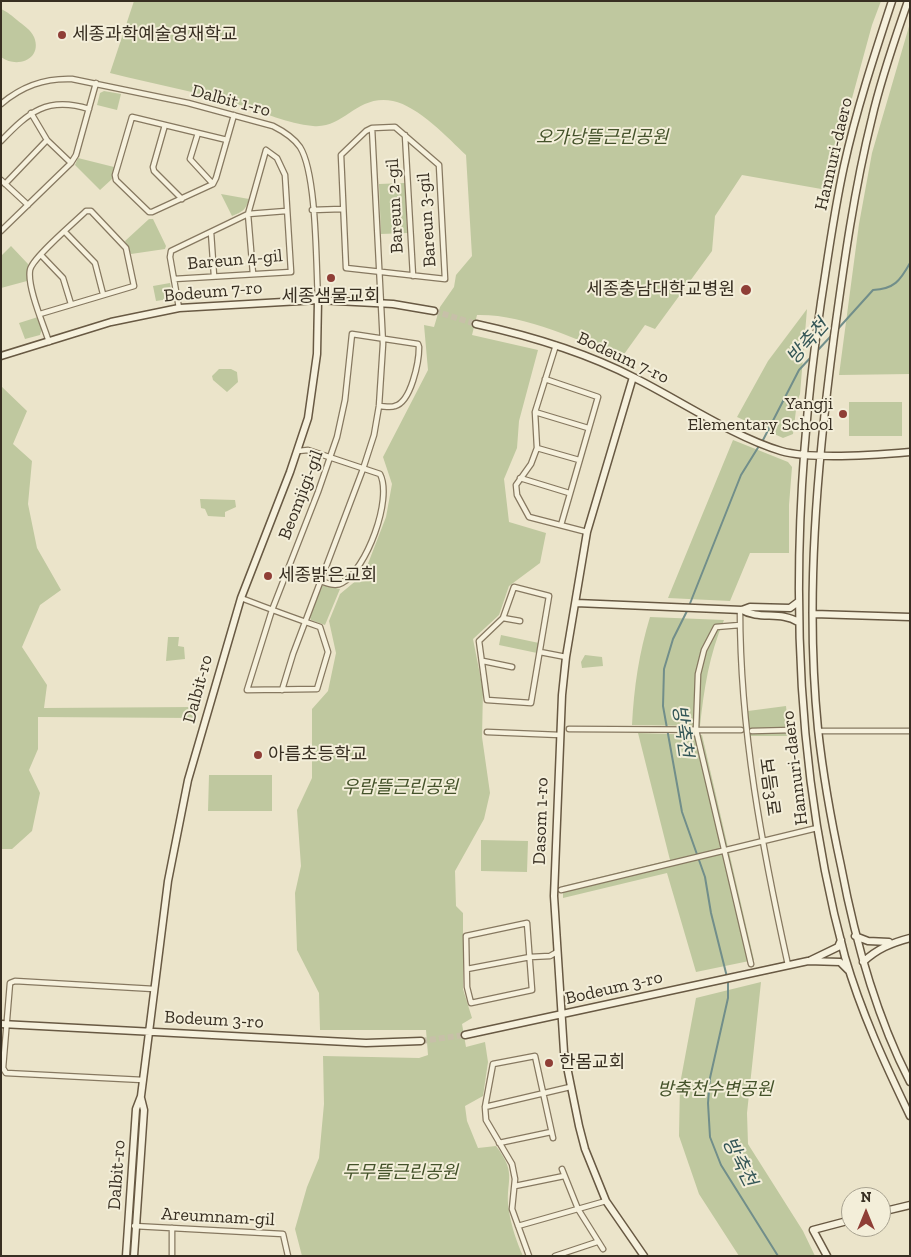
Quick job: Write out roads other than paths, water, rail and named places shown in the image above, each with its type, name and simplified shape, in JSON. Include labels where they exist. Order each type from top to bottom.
[{"type":"street","name":"Hannuri-daero","points":[[892,1],[844,167],[819,316],[807,401],[798,622],[809,782],[841,939],[850,972],[876,1045],[910,1116]]},
{"type":"street","name":"Hannuri-daero","points":[[908,1],[872,115],[849,223],[818,455],[814,614],[818,731],[824,779],[855,936],[888,1032],[910,1082]]},
{"type":"street","name":"Dalbit 1-ro","points":[[1,104],[18,90],[44,81],[72,78],[234,115],[273,126],[294,139],[307,163],[318,300]]},
{"type":"street","points":[[1,231],[71,163],[96,83]]},
{"type":"street","points":[[1,141],[31,113],[46,106],[69,104],[89,109]]},
{"type":"street","points":[[31,113],[47,140],[71,163]]},
{"type":"street","points":[[227,140],[132,117],[115,177],[149,212],[182,199],[212,184],[227,140],[234,115]]},
{"type":"street","points":[[165,124],[153,167],[154,171],[182,199]]},
{"type":"street","points":[[241,598],[272,610],[305,621],[320,627],[328,652],[317,689],[282,690],[305,621],[364,469],[374,435],[383,374],[383,337],[372,128],[394,126],[405,135]]},
{"type":"street","name":"Bareun 3-gil","points":[[372,128],[366,131],[341,155],[346,268],[444,279],[439,165],[405,135]]},
{"type":"street","points":[[198,133],[190,159],[212,184]]},
{"type":"street","name":"Bareun 2-gil","points":[[405,135],[413,276]]},
{"type":"street","points":[[28,205],[3,182],[47,140]]},
{"type":"street","name":"Bareun 4-gil","points":[[174,279],[292,272],[286,211],[285,175],[277,158],[266,150],[248,214],[171,250],[174,279],[179,308]]},
{"type":"street","points":[[312,210],[342,209]]},
{"type":"street","points":[[40,314],[134,286],[126,248],[91,211],[86,211],[32,264],[29,276],[40,314],[49,342]]},
{"type":"street","points":[[253,274],[248,214],[286,211]]},
{"type":"street","points":[[65,232],[95,263],[103,294]]},
{"type":"street","points":[[211,232],[214,276]]},
{"type":"street","points":[[41,255],[65,281],[71,304]]},
{"type":"street","name":"Bodeum 7-ro","points":[[1,356],[112,322],[179,308],[318,300],[381,303],[434,311]]},
{"type":"street","name":"Dalbit-ro","points":[[126,1256],[136,1109],[141,1096],[168,881],[188,780],[224,649],[241,598],[298,451],[308,418],[318,339],[318,300]]},
{"type":"street","name":"Bodeum 7-ro","points":[[476,324],[530,336],[556,345],[633,377],[750,438],[781,451],[804,455]]},
{"type":"street","name":"Beomjigi-gil","points":[[282,690],[247,690],[272,610],[331,458],[345,400],[352,334],[383,337],[418,344],[419,362],[415,377],[398,405],[393,407],[379,406]]},
{"type":"street","points":[[556,345],[535,412],[537,448],[531,464],[516,485],[518,495],[529,517],[588,532]]},
{"type":"street","name":"Dasom 1-ro","points":[[633,377],[588,532],[566,657],[560,735],[554,892],[560,1016],[570,1087],[585,1149],[606,1201],[644,1256]]},
{"type":"street","points":[[545,379],[598,397],[569,493],[562,525]]},
{"type":"street","points":[[535,412],[588,428]]},
{"type":"street","points":[[537,448],[579,460]]},
{"type":"street","points":[[298,451],[308,450],[380,474],[384,481],[385,488],[380,516],[357,570],[341,584],[334,585],[320,581]]},
{"type":"street","points":[[804,455],[910,452]]},
{"type":"street","points":[[520,478],[569,493]]},
{"type":"street","points":[[514,588],[549,596],[540,652],[531,703],[487,700],[479,641],[503,618],[514,588]]},
{"type":"street","points":[[576,603],[741,610],[750,607],[790,608],[798,602]]},
{"type":"street","points":[[741,610],[750,615],[788,616],[798,622]]},
{"type":"street","name":"보듬3로","points":[[741,610],[742,697],[750,772],[761,840],[788,965]]},
{"type":"street","points":[[814,614],[910,617]]},
{"type":"street","points":[[503,618],[520,621]]},
{"type":"street","points":[[740,625],[716,627],[704,650],[698,674],[696,730],[750,964]]},
{"type":"street","points":[[540,652],[566,657]]},
{"type":"street","points":[[483,661],[512,667]]},
{"type":"street","points":[[569,729],[741,730]]},
{"type":"street","points":[[752,730],[791,730]]},
{"type":"street","points":[[818,731],[910,731]]},
{"type":"street","points":[[487,732],[560,735]]},
{"type":"street","points":[[561,890],[761,840],[817,828]]},
{"type":"street","points":[[527,923],[530,957],[532,990],[470,1003],[466,936],[527,923]]},
{"type":"street","points":[[855,936],[868,941],[891,942],[910,938]]},
{"type":"street","points":[[808,961],[838,946],[841,939]]},
{"type":"street","points":[[863,962],[874,952],[891,942]]},
{"type":"street","points":[[467,969],[530,957],[550,956],[557,952]]},
{"type":"street","points":[[788,965],[808,961],[840,962],[850,972]]},
{"type":"street","name":"Bodeum 3-ro","points":[[465,1035],[560,1016],[740,974],[788,965]]},
{"type":"street","name":"Bodeum 3-ro","points":[[154,989],[14,981],[10,983],[4,1025],[366,1043],[421,1041]]},
{"type":"street","points":[[4,1025],[4,1068],[6,1073],[143,1080]]},
{"type":"street","points":[[536,1048],[535,1056],[553,1138]]},
{"type":"street","points":[[530,1256],[512,1209],[515,1186],[512,1164],[486,1120],[485,1107],[493,1064],[535,1056]]},
{"type":"street","points":[[485,1107],[570,1087]]},
{"type":"street","name":"Dalbit-ro","points":[[134,1256],[144,1110],[141,1096]]},
{"type":"street","points":[[499,1143],[551,1132]]},
{"type":"street","points":[[562,1169],[578,1209],[603,1249]]},
{"type":"street","points":[[515,1186],[564,1176]]},
{"type":"street","points":[[518,1226],[606,1201]]},
{"type":"street","points":[[891,1210],[910,1205]]},
{"type":"street","points":[[827,1256],[813,1230],[841,1223]]},
{"type":"street","name":"Areumnam-gil","points":[[128,1225],[283,1234],[288,1256]]},
{"type":"street","points":[[172,1228],[172,1256]]},
{"type":"street","points":[[554,1256],[597,1242]]},
{"type":"waterway","name":"방축천","points":[[836,331],[873,290],[886,288],[896,283],[910,263]]},
{"type":"waterway","name":"방축천","points":[[817,351],[831,336]]},
{"type":"waterway","name":"방축천","points":[[762,442],[799,370],[812,356]]},
{"type":"waterway","name":"방축천","points":[[689,606],[741,475],[759,446]]},
{"type":"waterway","name":"방축천","points":[[687,611],[673,639],[664,669],[663,706],[682,812],[705,877],[711,913],[728,981],[728,998],[710,1078],[708,1103],[710,1137],[721,1165],[778,1256]]},
{"type":"tunnel","points":[[434,311],[476,324]]},
{"type":"tunnel","points":[[421,1041],[465,1035]]},
{"type":"place","name":"세종과학예술영재학교","points":[[62,35]]},
{"type":"place","name":"세종샘물교회","points":[[331,278]]},
{"type":"place","name":"세종충남대학교병원","points":[[746,290]]},
{"type":"place","name":"Yangji Elementary School","points":[[843,414]]},
{"type":"place","name":"세종밝은교회","points":[[268,576]]},
{"type":"place","name":"아름초등학교","points":[[258,755]]},
{"type":"place","name":"한몸교회","points":[[549,1063]]},
{"type":"park label","name":"오가낭뜰근린공원","points":[[602,138]]},
{"type":"park label","name":"우람뜰근린공원","points":[[400,788]]},
{"type":"park label","name":"방축천수변공원","points":[[715,1090]]},
{"type":"park label","name":"두무뜰근린공원","points":[[400,1173]]}]
